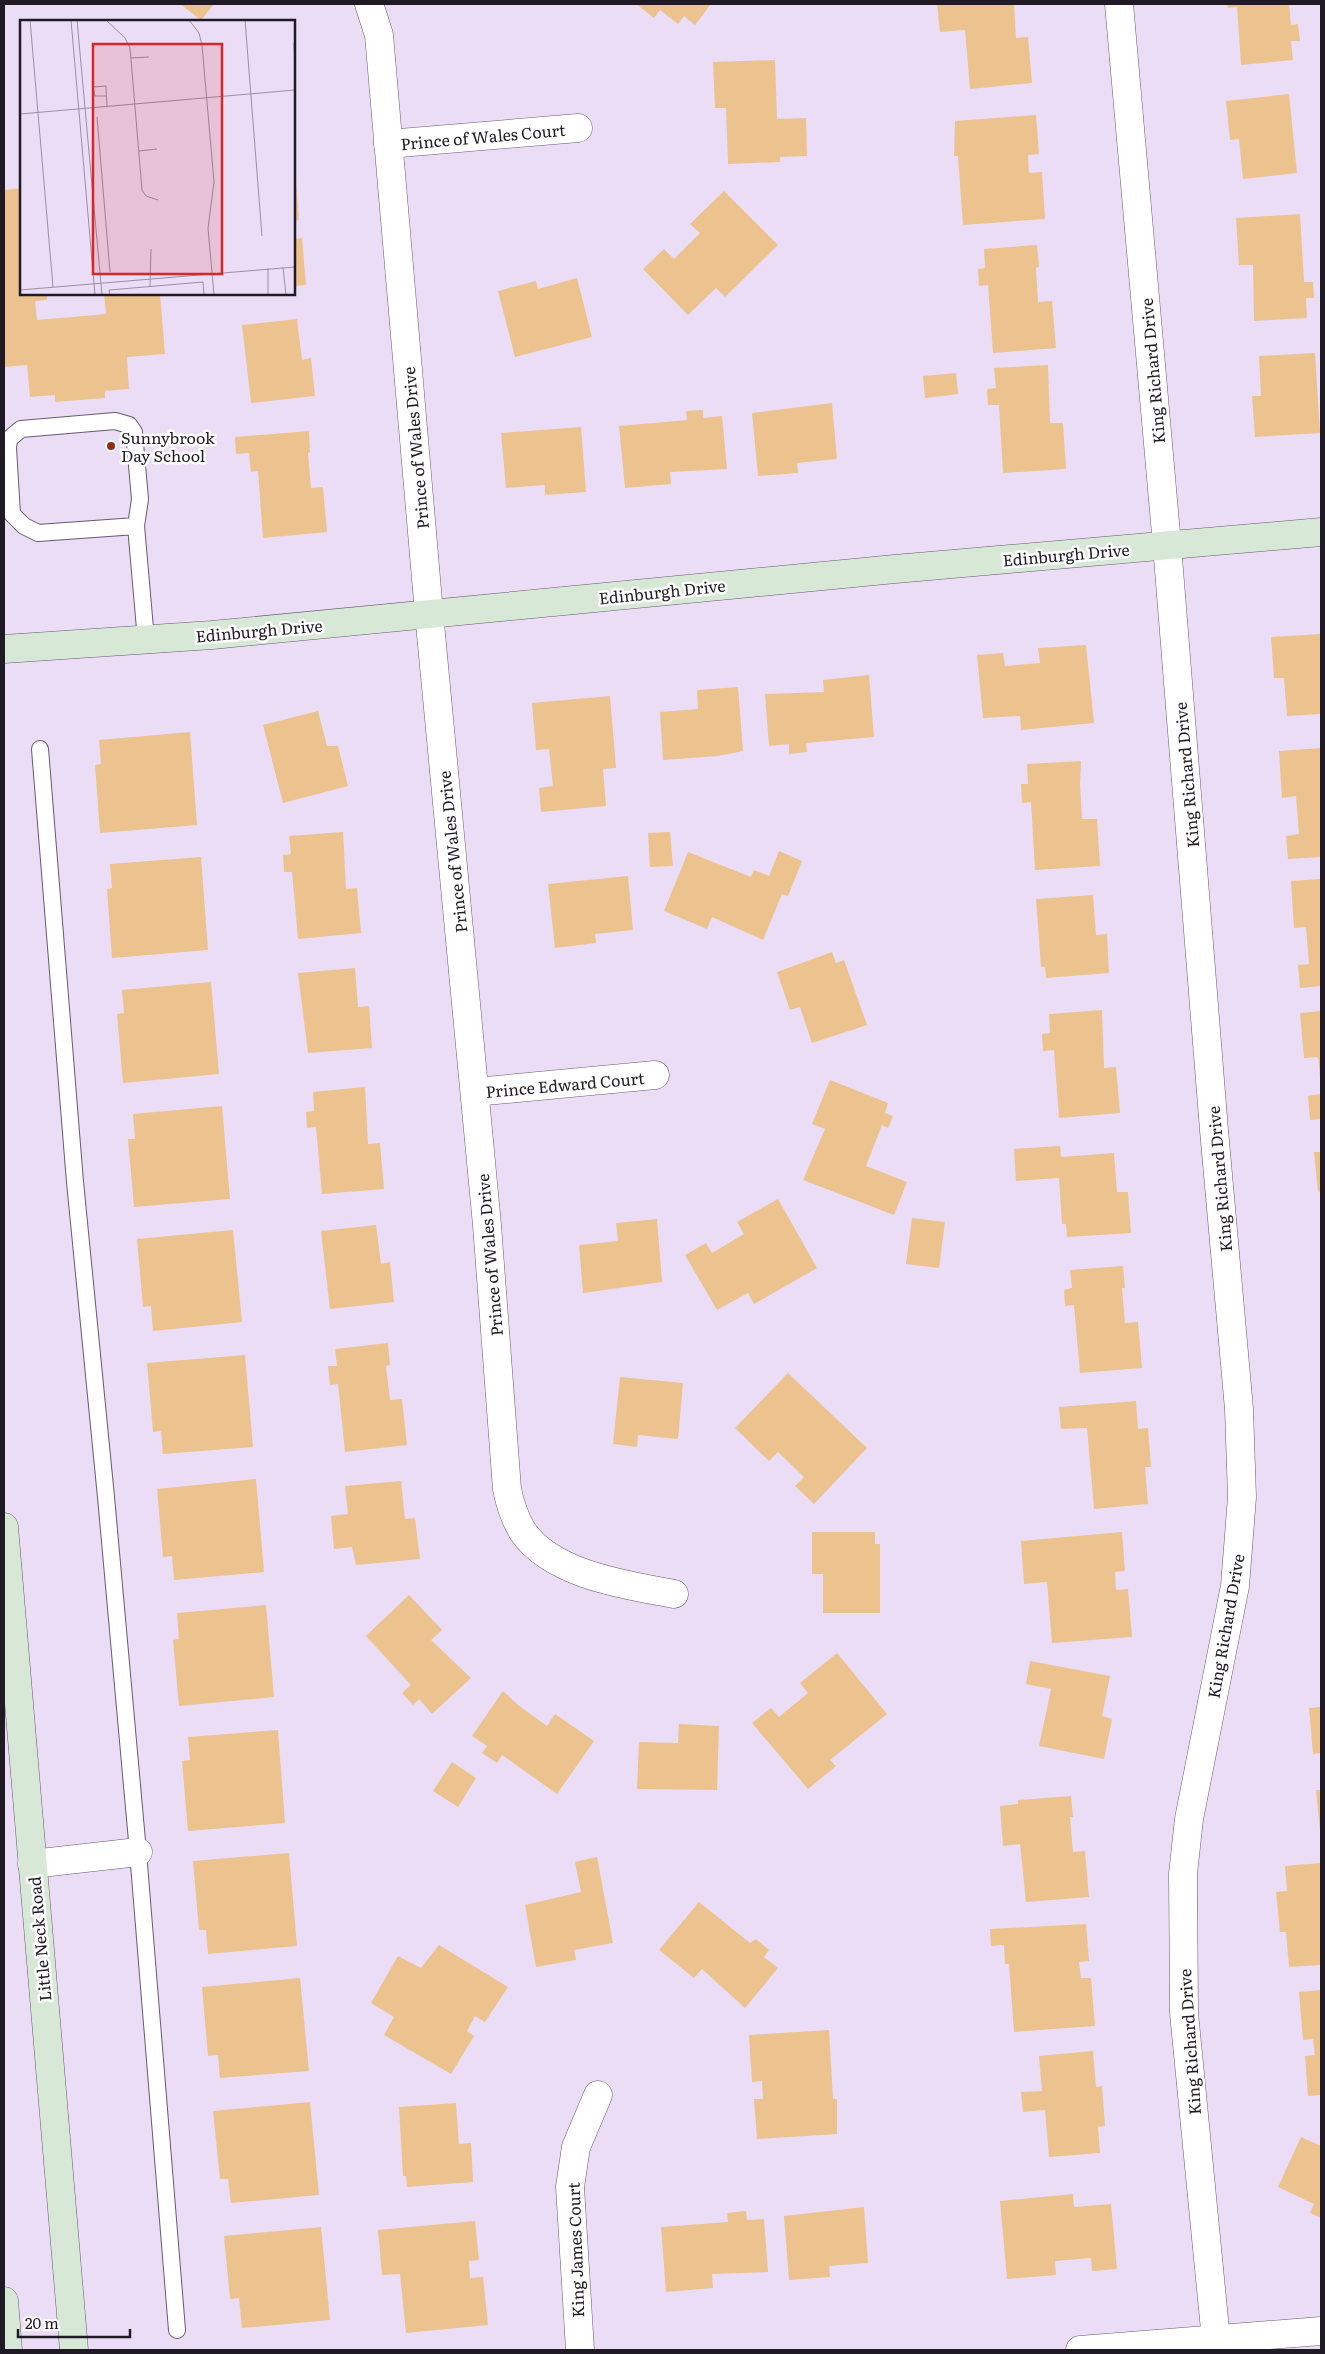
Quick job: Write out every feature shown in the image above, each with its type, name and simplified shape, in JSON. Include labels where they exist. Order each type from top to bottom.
[{"type":"street","name":"Prince of Wales Drive","points":[[369,4],[379,35],[429,614],[475,1092],[506,1489],[511,1507],[524,1532],[544,1554],[575,1569],[618,1583],[674,1594]]},
{"type":"street","name":"King Richard Drive","points":[[1119,4],[1167,546],[1214,1130],[1239,1409],[1242,1498],[1235,1586],[1189,1819],[1183,1874],[1184,2013],[1216,2345]]},
{"type":"street","name":"Prince of Wales Court","points":[[388,144],[578,128]]},
{"type":"street","name":"Edinburgh Drive","points":[[4,649],[212,635],[885,570],[1321,532]]},
{"type":"street","name":"Prince Edward Court","points":[[475,1092],[655,1075]]},
{"type":"street","name":"Little Neck Road","points":[[4,1527],[74,2350]]},
{"type":"street","points":[[32,1864],[138,1852]]},
{"type":"street","name":"King James Court","points":[[580,2350],[570,2187],[576,2147],[598,2095]]},
{"type":"street","points":[[4,2301],[8,2350]]},
{"type":"street","points":[[1080,2350],[1216,2345],[1321,2331]]},
{"type":"lane","points":[[136,526],[38,533],[24,526],[12,514],[9,439],[21,430],[115,421],[128,425],[134,432],[140,499],[136,526],[146,640]]},
{"type":"lane","points":[[40,749],[75,1182],[138,1852],[177,2330]]},
{"type":"building","points":[[180,4],[214,4],[201,20]]},
{"type":"building","points":[[636,4],[711,4],[695,25],[684,16],[678,24],[660,10],[654,18]]},
{"type":"building","points":[[937,4],[1014,4],[1016,38],[1028,37],[1032,83],[970,89],[965,30],[940,32]]},
{"type":"building","points":[[1227,4],[1289,4],[1291,25],[1298,24],[1300,41],[1291,41],[1293,60],[1241,65],[1237,7],[1228,8]]},
{"type":"building","points":[[775,60],[777,119],[806,118],[807,156],[780,157],[780,162],[728,164],[726,108],[715,108],[713,62]]},
{"type":"building","points":[[1289,94],[1297,173],[1243,179],[1239,139],[1230,140],[1226,101]]},
{"type":"building","points":[[1036,115],[1039,154],[1028,155],[1029,173],[1042,172],[1045,219],[963,225],[958,156],[954,156],[955,121]]},
{"type":"building","points":[[295,181],[296,181],[299,220],[295,221]]},
{"type":"building","points":[[20,188],[20,295],[47,295],[47,300],[35,301],[37,320],[106,314],[104,295],[160,295],[165,354],[127,357],[129,389],[105,391],[105,398],[55,402],[55,395],[30,397],[27,365],[4,367],[4,190]]},
{"type":"building","points":[[724,191],[778,245],[725,297],[716,288],[688,315],[643,269],[664,249],[674,259],[700,233],[690,224]]},
{"type":"building","points":[[1300,214],[1304,282],[1313,282],[1314,298],[1306,298],[1307,318],[1254,321],[1253,265],[1239,265],[1236,218]]},
{"type":"building","points":[[302,238],[306,285],[295,286],[295,239]]},
{"type":"building","points":[[1037,245],[1039,267],[1036,268],[1038,302],[1052,301],[1056,348],[993,353],[988,285],[979,286],[978,269],[985,268],[984,249]]},
{"type":"building","points":[[577,278],[592,337],[515,357],[498,291],[536,281],[538,289]]},
{"type":"building","points":[[297,319],[302,360],[311,358],[315,396],[251,403],[242,325]]},
{"type":"building","points":[[1315,353],[1320,433],[1255,437],[1252,396],[1261,396],[1259,356]]},
{"type":"building","points":[[1048,365],[1050,423],[1063,423],[1066,469],[1003,473],[999,405],[988,405],[987,389],[996,388],[994,368]]},
{"type":"building","points":[[956,373],[958,394],[925,398],[923,376]]},
{"type":"building","points":[[832,403],[837,459],[797,463],[798,473],[758,476],[752,413]]},
{"type":"building","points":[[703,410],[703,418],[722,416],[727,469],[670,472],[671,484],[625,488],[619,426],[687,420],[686,411]]},
{"type":"building","points":[[581,427],[586,492],[545,495],[545,485],[506,488],[501,433]]},
{"type":"building","points":[[309,431],[310,452],[308,453],[311,488],[323,487],[327,532],[263,538],[258,471],[251,472],[249,453],[236,454],[235,437]]},
{"type":"building","points":[[1321,634],[1321,714],[1287,716],[1284,678],[1274,678],[1271,637]]},
{"type":"building","points":[[1086,645],[1094,723],[1021,730],[1020,716],[983,718],[977,655],[1003,653],[1005,666],[1040,663],[1038,648]]},
{"type":"building","points":[[869,675],[874,737],[806,743],[807,752],[789,754],[789,744],[769,746],[765,694],[824,692],[823,680]]},
{"type":"building","points":[[738,687],[743,751],[718,756],[663,760],[660,712],[698,709],[697,690]]},
{"type":"building","points":[[610,696],[616,768],[603,769],[606,806],[541,812],[539,788],[553,786],[549,749],[536,750],[532,703]]},
{"type":"building","points":[[318,711],[327,746],[338,746],[348,786],[283,803],[263,725]]},
{"type":"building","points":[[190,732],[197,825],[100,833],[95,765],[101,764],[99,740]]},
{"type":"building","points":[[1321,748],[1321,857],[1288,859],[1286,836],[1299,834],[1296,796],[1282,798],[1279,751]]},
{"type":"building","points":[[1081,761],[1082,819],[1097,819],[1100,866],[1035,870],[1031,802],[1022,803],[1021,784],[1028,784],[1027,764]]},
{"type":"building","points":[[343,832],[346,889],[357,888],[361,933],[298,939],[292,872],[284,872],[283,855],[291,854],[289,836]]},
{"type":"building","points":[[670,832],[673,866],[650,867],[648,833]]},
{"type":"building","points":[[779,851],[802,861],[788,896],[782,894],[763,940],[712,917],[707,929],[664,911],[688,852],[751,877],[754,870],[769,876]]},
{"type":"building","points":[[201,857],[208,950],[112,958],[107,889],[112,888],[110,864]]},
{"type":"building","points":[[628,876],[633,930],[595,934],[596,943],[555,948],[548,884]]},
{"type":"building","points":[[1321,879],[1321,986],[1300,988],[1298,965],[1309,964],[1306,927],[1294,928],[1291,881]]},
{"type":"building","points":[[1093,895],[1096,935],[1107,934],[1109,973],[1046,978],[1045,967],[1041,967],[1036,899]]},
{"type":"building","points":[[832,952],[836,963],[844,960],[867,1025],[812,1043],[800,1007],[790,1010],[777,972]]},
{"type":"building","points":[[355,968],[358,1007],[369,1006],[372,1048],[308,1053],[298,973]]},
{"type":"building","points":[[211,982],[219,1074],[123,1083],[117,1014],[124,1013],[122,990]]},
{"type":"building","points":[[1102,1010],[1104,1068],[1116,1067],[1120,1113],[1059,1118],[1054,1050],[1043,1051],[1042,1034],[1050,1033],[1049,1014]]},
{"type":"building","points":[[1321,1011],[1320,1077],[1318,1057],[1304,1058],[1300,1013]]},
{"type":"building","points":[[830,1080],[888,1103],[885,1113],[893,1116],[888,1128],[882,1125],[866,1166],[907,1182],[894,1215],[803,1180],[825,1129],[812,1124]]},
{"type":"building","points":[[365,1087],[368,1144],[380,1143],[384,1189],[322,1194],[316,1127],[307,1128],[306,1112],[314,1111],[313,1092]]},
{"type":"building","points":[[1321,1094],[1321,1119],[1310,1120],[1308,1096]]},
{"type":"building","points":[[222,1106],[230,1199],[134,1207],[128,1139],[135,1139],[133,1114]]},
{"type":"building","points":[[1060,1146],[1061,1157],[1114,1153],[1117,1192],[1128,1192],[1131,1233],[1067,1237],[1066,1224],[1062,1224],[1059,1178],[1016,1181],[1014,1149]]},
{"type":"building","points":[[1314,1152],[1321,1152],[1321,1191],[1318,1192]]},
{"type":"building","points":[[778,1199],[817,1268],[754,1304],[748,1293],[717,1310],[685,1255],[706,1243],[712,1253],[744,1234],[737,1222]]},
{"type":"building","points":[[912,1218],[945,1222],[939,1268],[906,1264]]},
{"type":"building","points":[[657,1219],[662,1282],[583,1293],[579,1245],[618,1241],[616,1223]]},
{"type":"building","points":[[376,1225],[381,1264],[390,1262],[394,1302],[330,1309],[321,1231]]},
{"type":"building","points":[[233,1230],[242,1322],[153,1331],[151,1306],[143,1307],[137,1239]]},
{"type":"building","points":[[1123,1266],[1125,1288],[1122,1288],[1125,1323],[1138,1322],[1142,1368],[1080,1373],[1074,1305],[1065,1306],[1064,1290],[1072,1288],[1070,1270]]},
{"type":"building","points":[[388,1343],[390,1365],[386,1366],[390,1400],[402,1399],[407,1445],[345,1452],[338,1384],[330,1385],[328,1366],[337,1366],[335,1349]]},
{"type":"building","points":[[245,1355],[253,1447],[163,1454],[161,1431],[153,1432],[147,1363]]},
{"type":"building","points":[[788,1373],[867,1448],[814,1504],[795,1486],[804,1477],[778,1452],[769,1461],[735,1428]]},
{"type":"building","points":[[620,1377],[683,1383],[678,1439],[638,1435],[637,1447],[613,1444]]},
{"type":"building","points":[[1136,1401],[1138,1429],[1148,1428],[1151,1467],[1145,1467],[1148,1504],[1094,1509],[1087,1428],[1061,1429],[1059,1407]]},
{"type":"building","points":[[256,1479],[264,1572],[174,1580],[172,1556],[163,1557],[157,1489]]},
{"type":"building","points":[[401,1481],[405,1519],[415,1518],[420,1559],[356,1565],[352,1547],[334,1549],[331,1516],[348,1514],[345,1486]]},
{"type":"building","points":[[812,1532],[875,1532],[875,1544],[880,1544],[880,1613],[823,1613],[823,1574],[812,1574]]},
{"type":"building","points":[[1122,1532],[1125,1571],[1115,1572],[1116,1590],[1128,1589],[1132,1637],[1052,1643],[1047,1582],[1024,1584],[1021,1541]]},
{"type":"building","points":[[409,1595],[442,1630],[431,1640],[471,1678],[432,1714],[419,1699],[413,1705],[402,1693],[411,1685],[366,1636]]},
{"type":"building","points":[[266,1605],[274,1697],[179,1706],[173,1640],[179,1639],[177,1613]]},
{"type":"building","points":[[837,1653],[887,1714],[830,1760],[836,1766],[808,1789],[752,1723],[771,1708],[779,1717],[808,1693],[800,1683]]},
{"type":"building","points":[[1030,1661],[1110,1676],[1102,1716],[1112,1719],[1104,1759],[1039,1746],[1051,1689],[1026,1684]]},
{"type":"building","points":[[503,1691],[518,1705],[547,1726],[555,1714],[594,1741],[557,1794],[502,1755],[497,1763],[482,1753],[487,1746],[472,1736]]},
{"type":"building","points":[[1321,1707],[1321,1753],[1313,1754],[1309,1708]]},
{"type":"building","points":[[679,1724],[719,1726],[717,1790],[637,1789],[639,1742],[678,1743]]},
{"type":"building","points":[[278,1730],[285,1823],[188,1831],[182,1761],[190,1760],[188,1737]]},
{"type":"building","points":[[452,1762],[476,1778],[458,1807],[433,1791]]},
{"type":"building","points":[[1316,1790],[1321,1790],[1320,1831]]},
{"type":"building","points":[[1071,1796],[1073,1817],[1070,1817],[1073,1852],[1085,1851],[1089,1897],[1026,1902],[1020,1844],[1003,1846],[1000,1806],[1018,1804],[1018,1800]]},
{"type":"building","points":[[289,1853],[297,1946],[208,1954],[206,1930],[199,1930],[193,1861]]},
{"type":"building","points":[[597,1857],[613,1943],[574,1950],[576,1960],[536,1967],[525,1905],[581,1892],[575,1862]]},
{"type":"building","points":[[1321,1863],[1321,1965],[1289,1967],[1286,1932],[1280,1932],[1276,1892],[1287,1891],[1285,1866]]},
{"type":"building","points":[[699,1902],[750,1943],[756,1939],[769,1950],[764,1957],[778,1968],[745,2008],[702,1969],[694,1978],[659,1950]]},
{"type":"building","points":[[1086,1924],[1089,1961],[1079,1962],[1081,1978],[1091,1978],[1095,2026],[1014,2032],[1009,1964],[1005,1964],[1004,1945],[991,1946],[990,1929]]},
{"type":"building","points":[[439,1945],[508,1987],[485,2022],[475,2016],[467,2031],[474,2036],[451,2074],[384,2035],[394,2017],[371,2003],[398,1956],[421,1968]]},
{"type":"building","points":[[300,1978],[309,2071],[220,2078],[218,2055],[208,2056],[202,1987]]},
{"type":"building","points":[[1321,1990],[1321,2095],[1308,2096],[1305,2056],[1315,2055],[1313,2039],[1303,2040],[1299,1992]]},
{"type":"building","points":[[829,2030],[833,2099],[837,2099],[837,2134],[757,2139],[754,2099],[763,2099],[762,2081],[752,2082],[749,2035]]},
{"type":"building","points":[[1093,2051],[1096,2087],[1102,2086],[1105,2126],[1098,2127],[1100,2153],[1049,2157],[1045,2110],[1023,2112],[1021,2092],[1042,2091],[1039,2056]]},
{"type":"building","points":[[310,2102],[319,2195],[231,2203],[228,2179],[220,2179],[213,2111]]},
{"type":"building","points":[[456,2103],[459,2144],[471,2143],[473,2182],[407,2187],[406,2176],[403,2176],[399,2107]]},
{"type":"building","points":[[1301,2137],[1321,2146],[1321,2218],[1310,2213],[1314,2204],[1278,2187]]},
{"type":"building","points":[[1073,2194],[1074,2207],[1111,2204],[1117,2269],[1092,2271],[1091,2258],[1055,2261],[1056,2275],[1007,2279],[1000,2201]]},
{"type":"building","points":[[864,2207],[868,2263],[829,2266],[830,2277],[789,2280],[784,2216]]},
{"type":"building","points":[[746,2211],[747,2220],[764,2219],[768,2272],[712,2274],[713,2288],[666,2292],[661,2227],[728,2222],[727,2213]]},
{"type":"building","points":[[475,2221],[479,2260],[469,2261],[470,2278],[483,2277],[488,2325],[406,2333],[400,2274],[382,2275],[378,2230]]},
{"type":"building","points":[[321,2227],[330,2320],[242,2328],[239,2298],[230,2299],[224,2236]]},
{"type":"place","name":"Sunnybrook Day School","points":[[111,446]]}]
